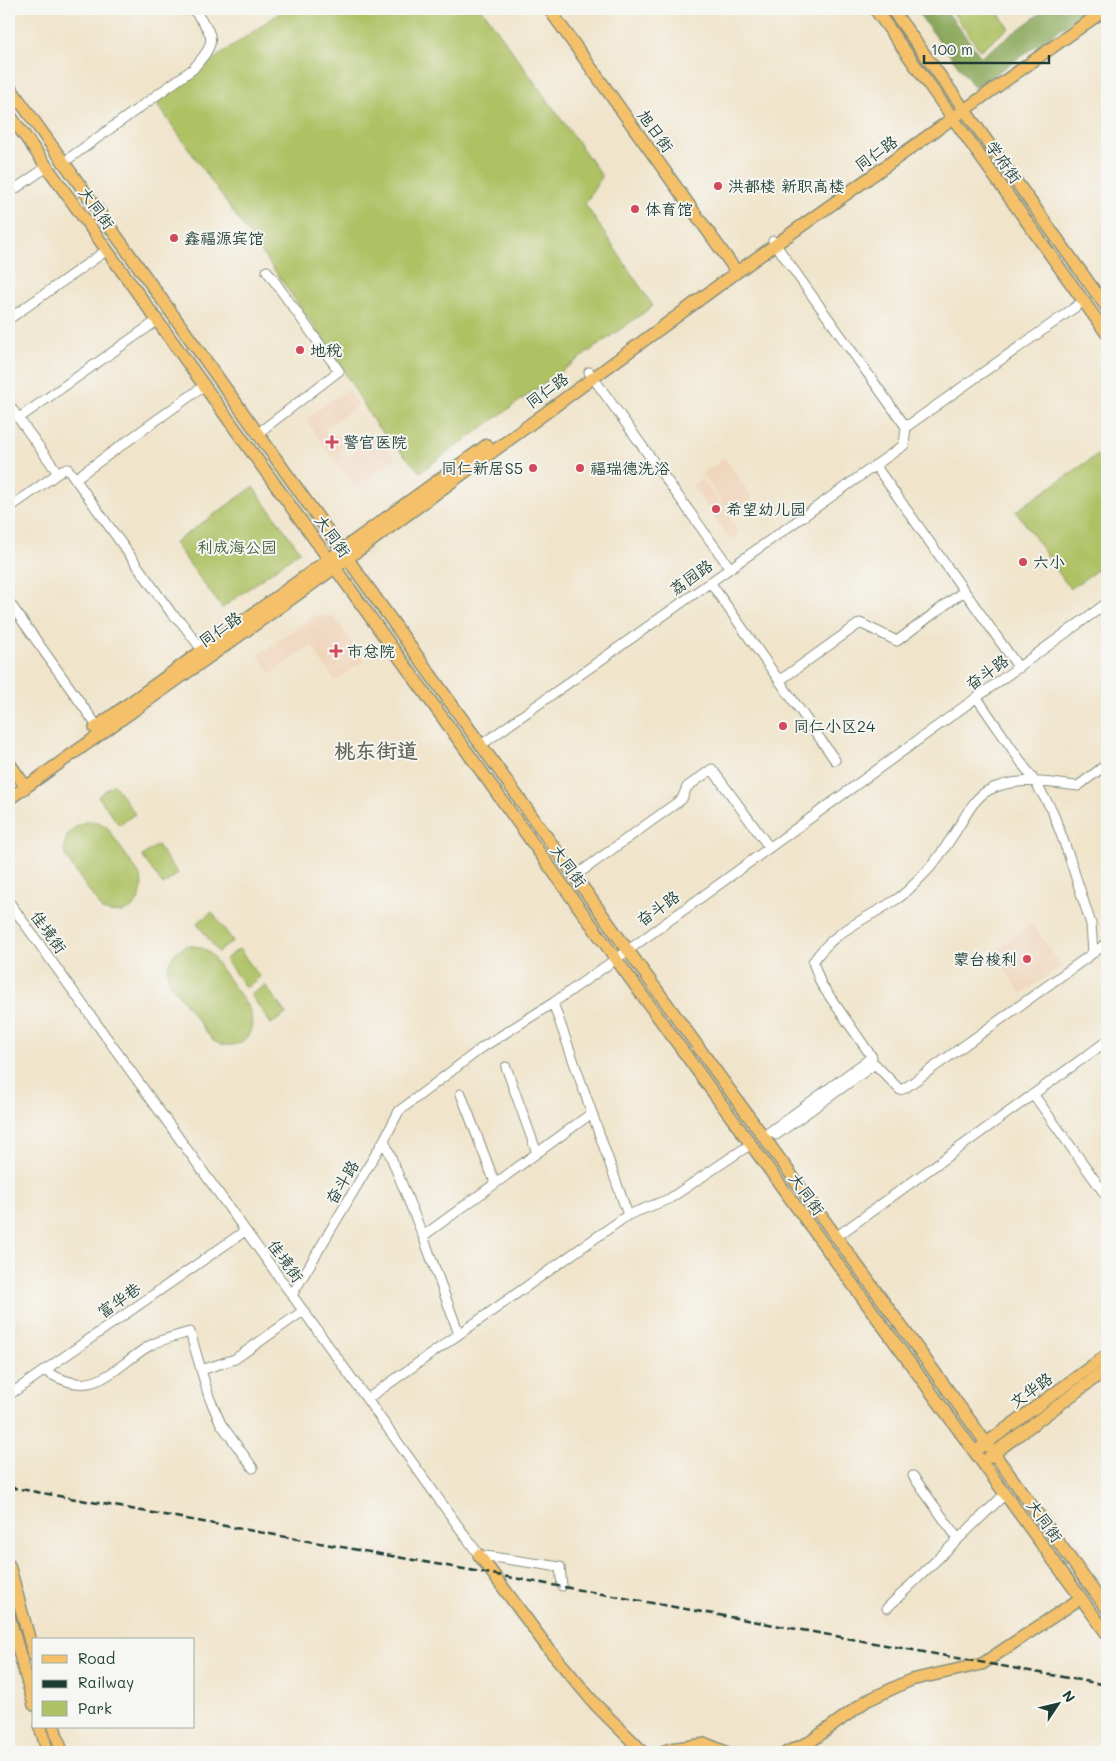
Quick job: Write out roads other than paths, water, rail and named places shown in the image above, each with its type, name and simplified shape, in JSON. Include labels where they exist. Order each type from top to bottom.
[{"type":"main road","name":"旭日街","points":[[549,9],[735,271]]},
{"type":"main road","name":"学府街","points":[[875,9],[1107,334]]},
{"type":"main road","name":"学府街","points":[[892,9],[1107,308]]},
{"type":"main road","name":"同仁路","points":[[9,790],[24,784],[333,563],[1096,9]]},
{"type":"main road","name":"同仁路","points":[[962,106],[1106,9]]},
{"type":"main road","name":"大同街","points":[[9,86],[627,949],[1107,1609]]},
{"type":"main road","name":"大同街","points":[[9,114],[616,959],[1107,1634]]},
{"type":"main road","name":"同仁路","points":[[9,799],[24,784],[97,726],[333,563]]},
{"type":"main road","points":[[9,763],[24,784]]},
{"type":"main road","name":"文华路","points":[[974,1452],[1107,1355]]},
{"type":"main road","name":"文华路","points":[[982,1462],[1107,1369]]},
{"type":"main road","points":[[479,1555],[548,1648],[595,1704],[643,1752]]},
{"type":"main road","points":[[9,1565],[32,1649]]},
{"type":"main road","points":[[787,1752],[810,1742],[866,1702],[911,1680],[982,1664],[1081,1598]]},
{"type":"main road","points":[[9,1616],[32,1698]]},
{"type":"main road","points":[[40,1728],[48,1752]]},
{"type":"main road","points":[[54,1728],[62,1752]]},
{"type":"main road","points":[[662,1752],[670,1749],[706,1744],[726,1752]]},
{"type":"street","points":[[64,162],[192,69],[205,54],[212,43],[210,31],[193,9]]},
{"type":"street","points":[[9,193],[47,166]]},
{"type":"street","points":[[774,243],[906,427],[1084,301]]},
{"type":"street","points":[[9,319],[107,250]]},
{"type":"street","points":[[257,434],[339,371],[267,271]]},
{"type":"street","points":[[19,418],[158,320]]},
{"type":"street","points":[[591,374],[730,568]]},
{"type":"street","points":[[76,478],[204,386]]},
{"type":"street","points":[[9,405],[58,473]]},
{"type":"street","name":"荔园路","points":[[481,745],[904,444],[906,427]]},
{"type":"street","points":[[875,465],[1019,668]]},
{"type":"street","points":[[9,508],[64,469],[68,469],[172,614],[181,622],[203,651]]},
{"type":"street","points":[[710,582],[835,760]]},
{"type":"street","points":[[779,681],[860,623],[897,641],[964,591]]},
{"type":"street","name":"奋斗路","points":[[292,1296],[384,1140],[399,1111],[483,1047],[616,959],[627,949],[1107,603]]},
{"type":"street","points":[[10,606],[97,726]]},
{"type":"street","points":[[977,698],[1052,810],[1069,856],[1090,924],[1093,952]]},
{"type":"street","points":[[765,1138],[872,1057],[821,984],[813,962],[821,949],[842,931],[901,896],[924,874],[972,806],[986,791],[1003,783],[1016,781],[1078,786],[1107,764]]},
{"type":"street","points":[[575,876],[682,799],[687,787],[712,769],[769,847]]},
{"type":"street","name":"佳境街","points":[[9,902],[479,1555]]},
{"type":"street","points":[[765,1138],[875,1064],[900,1090],[905,1088],[1107,943]]},
{"type":"street","points":[[552,1003],[628,1215]]},
{"type":"street","points":[[836,1237],[1107,1041]]},
{"type":"street","points":[[506,1067],[537,1153]]},
{"type":"street","points":[[461,1094],[495,1183]]},
{"type":"street","points":[[1033,1094],[1107,1198]]},
{"type":"street","points":[[423,1236],[592,1113]]},
{"type":"street","points":[[384,1140],[423,1236],[459,1334]]},
{"type":"street","points":[[367,1399],[628,1215],[669,1199],[751,1144]]},
{"type":"street","name":"富华巷","points":[[9,1394],[245,1230]]},
{"type":"street","points":[[201,1370],[234,1359],[303,1311]]},
{"type":"street","points":[[44,1370],[56,1378],[83,1385],[106,1378],[151,1345],[190,1332],[209,1397],[221,1424],[253,1468]]},
{"type":"street","points":[[913,1476],[958,1539]]},
{"type":"street","points":[[887,1608],[1005,1494]]},
{"type":"street","points":[[479,1555],[560,1567],[562,1586]]},
{"type":"railway","points":[[9,1487],[1107,1685]]},
{"type":"place","name":"洪都楼 新职高楼","points":[[718,186]]},
{"type":"place","name":"体育馆","points":[[635,209]]},
{"type":"place","name":"鑫福源宾馆","points":[[174,238]]},
{"type":"place","name":"地税","points":[[300,350]]},
{"type":"place","name":"警官医院","points":[[332,442]]},
{"type":"place","name":"同仁新居S5","points":[[533,468]]},
{"type":"place","name":"福瑞德洗浴","points":[[580,468]]},
{"type":"place","name":"希望幼儿园","points":[[716,509]]},
{"type":"place","name":"六小","points":[[1023,562]]},
{"type":"place","name":"市总院","points":[[336,651]]},
{"type":"place","name":"同仁小区24","points":[[783,726]]},
{"type":"place","name":"蒙台梭利","points":[[1027,959]]},
{"type":"district","name":"桃东街道","points":[[376,751]]},
{"type":"park label","name":"利成海公园","points":[[237,547]]}]
